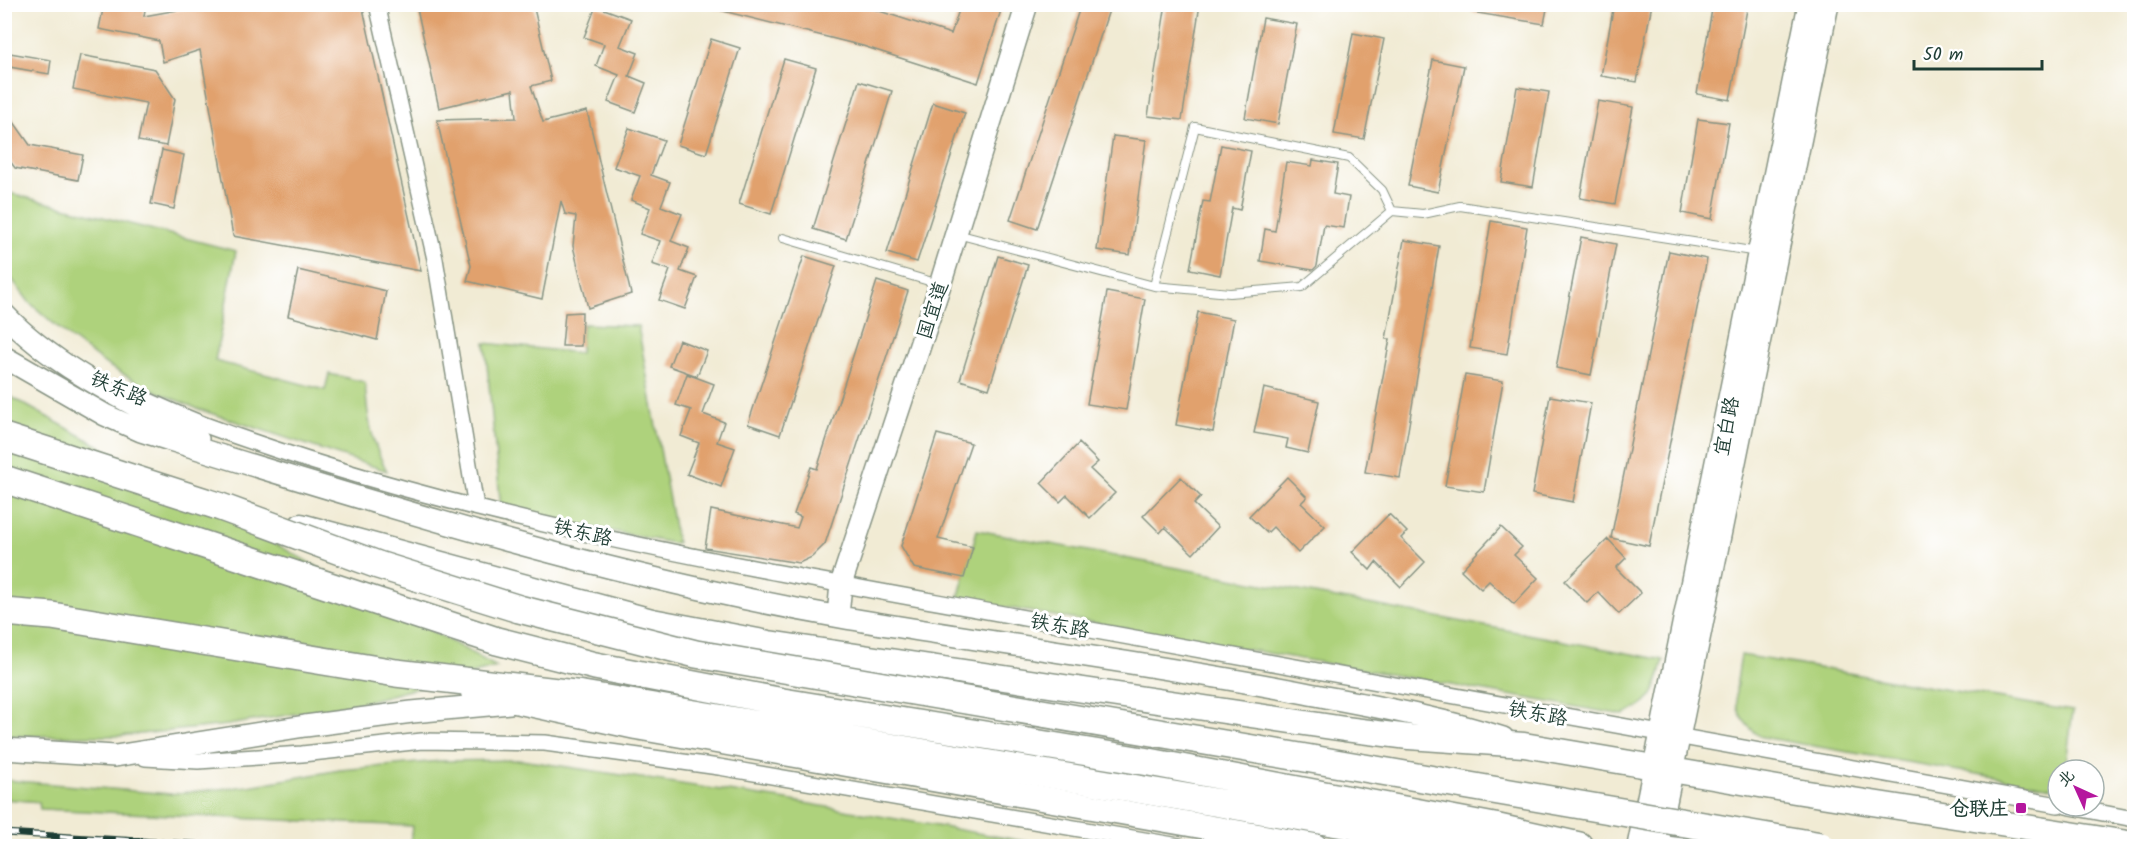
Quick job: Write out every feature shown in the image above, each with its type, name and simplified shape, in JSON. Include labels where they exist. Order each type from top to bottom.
[{"type":"highway","points":[[5,437],[218,506],[378,565],[519,609],[696,654],[1821,846]]},
{"type":"highway","points":[[4,479],[497,641],[595,666],[783,702],[1149,762],[1494,827],[1579,846]]},
{"type":"highway","points":[[4,612],[52,616],[396,673],[583,695],[1391,832],[1493,846]]},
{"type":"main road","points":[[218,506],[336,535],[449,568],[652,621],[769,643],[1345,729],[1409,737],[1524,745]]},
{"type":"main road","points":[[396,673],[516,702],[636,727],[1315,846]]},
{"type":"main road","name":"铁东路","points":[[1524,745],[2134,844]]},
{"type":"street","points":[[377,4],[435,259],[476,507]]},
{"type":"street","name":"国宜道","points":[[838,616],[842,584],[940,285],[1026,4]]},
{"type":"street","name":"宜白路","points":[[1770,254],[1809,4]]},
{"type":"street","name":"宜白路","points":[[1651,845],[1664,769],[1770,254],[1828,4]]},
{"type":"street","name":"铁东路","points":[[4,314],[38,343],[80,372],[239,461]]},
{"type":"street","name":"铁东路","points":[[4,357],[105,414],[141,431],[484,536],[561,556],[838,616],[1242,681],[1420,715],[1524,745]]},
{"type":"street","name":"铁东路","points":[[80,372],[203,424],[269,447],[476,507],[708,560],[1671,738],[2046,802]]},
{"type":"street","points":[[115,756],[412,711],[583,695]]},
{"type":"street","points":[[4,749],[198,761],[302,754],[422,741],[545,743],[719,767],[1179,846]]},
{"type":"street","points":[[2106,814],[2134,819]]},
{"type":"street","points":[[1651,845],[1682,846]]},
{"type":"lane","points":[[1154,286],[1195,127],[1349,158],[1382,190],[1392,211]]},
{"type":"lane","points":[[956,233],[1154,286],[1230,293],[1302,287],[1392,211],[1423,214],[1460,206],[1770,254]]},
{"type":"lane","points":[[783,238],[940,285]]},
{"type":"green space","points":[[5,192],[236,251],[215,361],[325,390],[329,374],[365,382],[371,428],[377,450],[387,471],[198,409],[150,389],[107,365],[69,337],[29,302],[5,270]]},
{"type":"green space","points":[[583,324],[638,326],[677,544],[501,509],[485,343],[580,353]]},
{"type":"green space","points":[[4,393],[497,667],[360,703],[228,725],[120,736],[5,736]]},
{"type":"green space","points":[[977,530],[1664,660],[1652,695],[1642,706],[1623,715],[958,599]]},
{"type":"green space","points":[[1741,655],[2073,711],[2067,758],[2046,758],[2046,786],[1761,737],[1750,728],[1738,710],[1736,690]]},
{"type":"green space","points":[[521,760],[781,799],[1052,846],[410,846],[412,826],[40,809],[39,802],[5,799],[5,780],[170,794],[249,786],[340,770],[441,761]]},
{"type":"building","points":[[104,4],[146,4],[144,16],[189,8],[188,4],[362,4],[421,271],[233,236],[200,50],[163,62],[159,41],[99,29]]},
{"type":"building","points":[[416,4],[533,4],[551,81],[531,86],[543,122],[587,111],[631,294],[588,308],[573,246],[576,216],[565,214],[561,201],[542,299],[467,281],[471,266],[437,120],[516,118],[513,90],[439,108]]},
{"type":"building","points":[[716,4],[874,4],[873,9],[951,34],[961,4],[1003,4],[978,83],[863,46],[715,9]]},
{"type":"building","points":[[1081,4],[1111,4],[1037,229],[1010,220]]},
{"type":"building","points":[[1166,4],[1200,4],[1182,120],[1148,116]]},
{"type":"building","points":[[1472,4],[1548,4],[1544,24],[1471,12]]},
{"type":"building","points":[[1614,4],[1652,4],[1637,82],[1601,76]]},
{"type":"building","points":[[1713,4],[1748,4],[1730,100],[1697,94]]},
{"type":"building","points":[[596,6],[631,19],[620,46],[638,53],[629,76],[646,83],[635,112],[608,102],[619,75],[596,66],[604,44],[584,37]]},
{"type":"building","points":[[1263,18],[1297,24],[1278,124],[1245,118]]},
{"type":"building","points":[[1353,33],[1384,39],[1364,139],[1334,134]]},
{"type":"building","points":[[711,39],[740,48],[706,154],[678,145]]},
{"type":"building","points":[[4,52],[51,60],[49,74],[4,66]]},
{"type":"building","points":[[80,55],[155,69],[175,99],[166,146],[138,141],[146,103],[73,89]]},
{"type":"building","points":[[784,59],[816,68],[771,214],[739,204]]},
{"type":"building","points":[[1433,60],[1464,66],[1438,192],[1408,186]]},
{"type":"building","points":[[859,81],[892,91],[846,239],[813,229]]},
{"type":"building","points":[[1517,87],[1549,92],[1533,187],[1501,182]]},
{"type":"building","points":[[1598,101],[1633,107],[1615,204],[1580,198]]},
{"type":"building","points":[[933,103],[965,113],[917,262],[887,253]]},
{"type":"building","points":[[4,108],[30,145],[83,155],[78,180],[15,168],[4,153]]},
{"type":"building","points":[[1698,119],[1729,123],[1712,219],[1682,213]]},
{"type":"building","points":[[629,128],[664,140],[651,175],[670,182],[661,206],[682,214],[671,241],[689,248],[680,271],[697,277],[685,309],[659,300],[670,270],[652,264],[660,241],[640,234],[650,208],[631,200],[640,176],[614,167]]},
{"type":"building","points":[[1113,136],[1146,140],[1130,255],[1097,250]]},
{"type":"building","points":[[1221,145],[1251,151],[1240,210],[1232,208],[1220,275],[1190,269],[1203,201],[1210,202]]},
{"type":"building","points":[[162,150],[184,155],[174,209],[151,204]]},
{"type":"building","points":[[1313,160],[1338,164],[1333,194],[1349,197],[1344,228],[1324,225],[1317,266],[1313,270],[1260,261],[1265,229],[1275,231],[1286,162],[1312,166]]},
{"type":"building","points":[[1491,221],[1527,227],[1507,354],[1470,348]]},
{"type":"building","points":[[1581,237],[1616,244],[1591,375],[1556,368]]},
{"type":"building","points":[[1404,240],[1439,246],[1400,478],[1365,472],[1390,339],[1386,339]]},
{"type":"building","points":[[1669,251],[1707,259],[1649,546],[1611,538]]},
{"type":"building","points":[[804,256],[836,266],[780,435],[748,424]]},
{"type":"building","points":[[998,256],[1028,265],[989,389],[960,380]]},
{"type":"building","points":[[298,270],[386,291],[377,340],[288,316]]},
{"type":"building","points":[[877,281],[908,291],[825,544],[812,557],[799,563],[705,548],[711,510],[797,528],[801,517],[794,514],[811,467],[817,469]]},
{"type":"building","points":[[1107,292],[1145,299],[1126,410],[1087,404]]},
{"type":"building","points":[[582,312],[581,346],[562,346],[565,313]]},
{"type":"building","points":[[1198,312],[1234,319],[1213,432],[1176,425]]},
{"type":"building","points":[[679,340],[707,351],[697,376],[669,366]]},
{"type":"building","points":[[687,374],[714,384],[703,414],[724,422],[717,442],[735,448],[721,487],[687,474],[699,443],[681,436],[691,410],[676,405]]},
{"type":"building","points":[[1465,375],[1503,381],[1484,492],[1445,486]]},
{"type":"building","points":[[1264,388],[1319,401],[1308,453],[1286,448],[1288,439],[1254,433]]},
{"type":"building","points":[[1550,396],[1591,403],[1573,502],[1532,494]]},
{"type":"building","points":[[937,434],[971,443],[938,539],[973,547],[964,578],[914,568],[901,546]]},
{"type":"building","points":[[1079,443],[1098,462],[1090,469],[1115,493],[1090,518],[1067,495],[1060,502],[1041,483]]},
{"type":"building","points":[[1181,477],[1201,497],[1194,504],[1218,527],[1193,554],[1165,527],[1160,533],[1143,516]]},
{"type":"building","points":[[1287,477],[1307,497],[1301,503],[1325,526],[1298,553],[1273,527],[1267,533],[1249,516]]},
{"type":"building","points":[[1389,514],[1407,532],[1401,538],[1425,562],[1401,587],[1376,562],[1370,570],[1352,552]]},
{"type":"building","points":[[1501,527],[1522,547],[1514,555],[1538,578],[1514,604],[1489,581],[1481,589],[1461,570]]},
{"type":"building","points":[[1608,539],[1626,558],[1616,568],[1641,593],[1619,614],[1598,592],[1587,603],[1565,581]]},
{"type":"railway","points":[[4,833],[224,846]]},
{"type":"place","name":"仓联庄","points":[[2021,808]]}]
